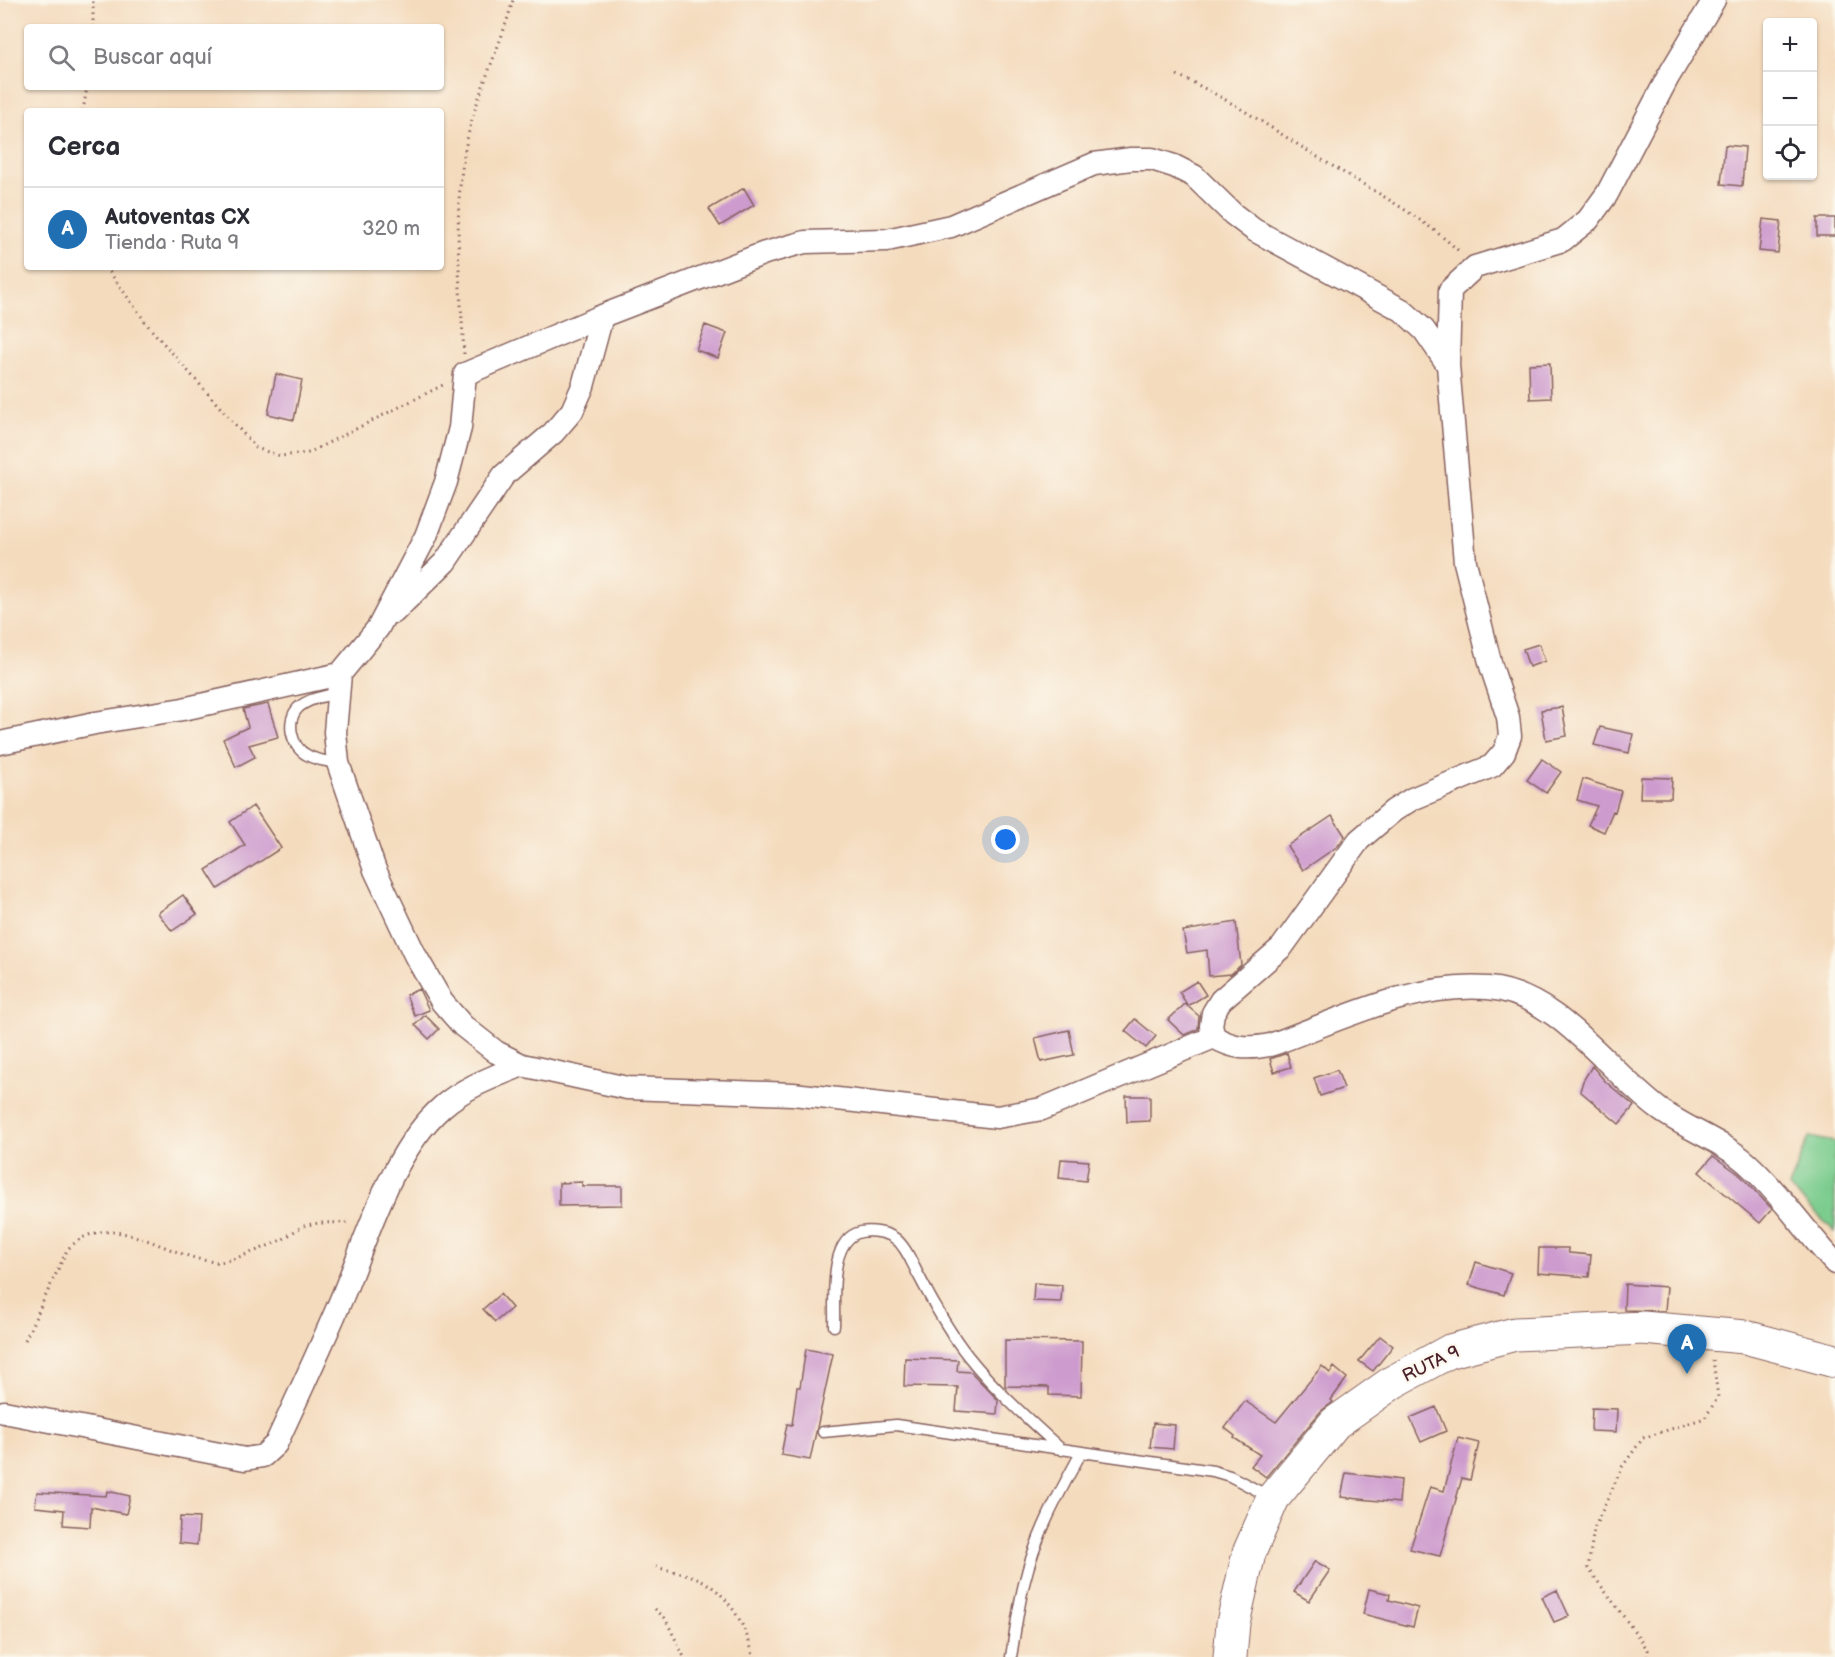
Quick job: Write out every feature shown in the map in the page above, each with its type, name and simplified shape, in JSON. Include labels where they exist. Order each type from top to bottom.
[{"type":"main road","name":"RUTA 9","points":[[1230,1657],[1233,1623],[1249,1553],[1273,1498],[1335,1423],[1393,1382],[1450,1351],[1515,1334],[1643,1328],[1745,1337],[1835,1360]]},
{"type":"street","points":[[1714,0],[1668,77],[1607,194],[1588,220],[1563,240],[1475,267],[1450,290],[1448,365],[1465,562],[1491,666],[1508,717],[1510,736],[1504,752],[1492,766],[1412,799],[1384,818],[1359,840],[1282,947],[1221,1000],[1213,1014],[1211,1026],[1214,1037],[1228,1046],[1242,1049],[1270,1045],[1411,995],[1446,988],[1490,988],[1519,997],[1546,1010],[1577,1033],[1615,1071],[1662,1112],[1716,1140],[1747,1164],[1835,1263]]},
{"type":"street","points":[[1214,1037],[1042,1109],[997,1117],[793,1094],[627,1088],[522,1065],[496,1052],[463,1026],[442,1002],[415,956],[375,870],[338,763],[335,732],[339,684],[378,628],[426,536],[446,482],[460,428],[465,374],[602,316],[765,252],[805,242],[868,242],[909,236],[970,219],[1094,164],[1131,159],[1152,159],[1194,176],[1233,214],[1262,235],[1402,310],[1424,330],[1448,365]]},
{"type":"street","points":[[378,628],[445,562],[504,476],[553,433],[572,411],[583,386],[602,316]]},
{"type":"street","points":[[0,743],[95,723],[339,684]]},
{"type":"street","points":[[4,1412],[245,1459],[263,1456],[276,1444],[394,1174],[420,1132],[442,1106],[480,1083],[522,1065]]},
{"type":"lane","points":[[338,763],[316,760],[304,754],[296,745],[291,730],[292,717],[299,707],[339,684]]},
{"type":"lane","points":[[834,1326],[836,1274],[843,1243],[851,1234],[864,1231],[884,1233],[896,1239],[941,1317],[968,1356],[1003,1396],[1063,1450]]},
{"type":"lane","points":[[824,1431],[896,1425],[1214,1471],[1230,1476],[1273,1498]]},
{"type":"lane","points":[[1011,1657],[1023,1584],[1036,1545],[1053,1503],[1081,1453]]},
{"type":"path","points":[[93,0],[93,24]]},
{"type":"path","points":[[108,270],[149,327],[256,448],[266,453],[280,456],[308,453],[465,374],[457,252],[461,172],[470,129],[500,46],[513,0]]},
{"type":"path","points":[[1177,75],[1224,97],[1426,224],[1475,267]]},
{"type":"path","points":[[84,108],[86,90]]},
{"type":"path","points":[[25,1340],[67,1250],[78,1238],[118,1233],[135,1234],[201,1260],[220,1263],[279,1241],[304,1226],[375,1218]]},
{"type":"path","points":[[1647,1657],[1648,1650],[1588,1568],[1594,1529],[1622,1467],[1643,1438],[1705,1418],[1718,1397],[1709,1334]]},
{"type":"path","points":[[656,1567],[698,1579],[727,1600],[750,1644],[753,1657]]},
{"type":"path","points":[[655,1609],[665,1618],[684,1657]]},
{"type":"green space","points":[[1809,1137],[1835,1142],[1835,1232],[1789,1187]]},
{"type":"building","points":[[1725,145],[1745,147],[1742,186],[1721,184]]},
{"type":"building","points":[[744,188],[754,205],[720,226],[709,209]]},
{"type":"building","points":[[1817,218],[1835,218],[1835,236],[1817,236]]},
{"type":"building","points":[[1763,219],[1781,221],[1778,253],[1759,251]]},
{"type":"building","points":[[705,325],[727,333],[718,358],[696,350]]},
{"type":"building","points":[[1550,363],[1551,398],[1530,399],[1529,364]]},
{"type":"building","points":[[276,374],[302,380],[294,420],[268,414]]},
{"type":"building","points":[[1539,644],[1545,661],[1529,667],[1523,649]]},
{"type":"building","points":[[268,704],[278,737],[249,745],[255,757],[236,767],[223,739],[248,727],[243,709]]},
{"type":"building","points":[[1562,707],[1567,736],[1546,740],[1541,710]]},
{"type":"building","points":[[1600,727],[1633,734],[1629,753],[1594,745]]},
{"type":"building","points":[[1542,759],[1561,772],[1546,793],[1527,780]]},
{"type":"building","points":[[1641,777],[1672,778],[1671,798],[1640,798]]},
{"type":"building","points":[[1583,779],[1621,791],[1615,812],[1613,811],[1604,832],[1588,825],[1597,806],[1577,800]]},
{"type":"building","points":[[253,806],[281,848],[218,889],[206,870],[245,845],[230,822]]},
{"type":"building","points":[[1332,816],[1345,836],[1338,846],[1303,870],[1287,846]]},
{"type":"building","points":[[183,895],[197,914],[172,931],[158,913]]},
{"type":"building","points":[[1236,922],[1241,965],[1231,974],[1209,976],[1207,950],[1187,953],[1183,931]]},
{"type":"building","points":[[1197,981],[1206,995],[1188,1006],[1179,992]]},
{"type":"building","points":[[419,989],[429,1010],[415,1016],[406,995]]},
{"type":"building","points":[[1185,1004],[1199,1016],[1198,1029],[1184,1035],[1168,1020]]},
{"type":"building","points":[[425,1015],[439,1029],[429,1039],[415,1025]]},
{"type":"building","points":[[1135,1019],[1156,1036],[1146,1048],[1125,1031]]},
{"type":"building","points":[[1069,1030],[1074,1055],[1041,1062],[1035,1038]]},
{"type":"building","points":[[1287,1053],[1291,1067],[1274,1072],[1270,1059]]},
{"type":"building","points":[[1592,1066],[1605,1081],[1634,1106],[1619,1124],[1580,1091]]},
{"type":"building","points":[[1337,1070],[1344,1088],[1320,1096],[1314,1078]]},
{"type":"building","points":[[1126,1096],[1150,1096],[1150,1121],[1127,1122]]},
{"type":"building","points":[[1713,1156],[1739,1174],[1772,1209],[1760,1223],[1699,1172]]},
{"type":"building","points":[[1061,1159],[1089,1161],[1086,1181],[1059,1178]]},
{"type":"building","points":[[582,1182],[582,1186],[622,1186],[622,1205],[559,1206],[559,1183]]},
{"type":"building","points":[[1539,1248],[1568,1248],[1569,1253],[1591,1255],[1589,1277],[1538,1273]]},
{"type":"building","points":[[1476,1262],[1511,1273],[1504,1295],[1469,1285]]},
{"type":"building","points":[[1034,1283],[1062,1285],[1061,1302],[1033,1301]]},
{"type":"building","points":[[1625,1284],[1667,1287],[1665,1311],[1624,1310]]},
{"type":"building","points":[[500,1294],[512,1308],[495,1322],[483,1309]]},
{"type":"building","points":[[1380,1336],[1393,1346],[1373,1371],[1359,1361]]},
{"type":"building","points":[[1005,1340],[1082,1341],[1081,1396],[1049,1395],[1049,1387],[1005,1386]]},
{"type":"building","points":[[806,1349],[833,1354],[810,1460],[781,1455],[787,1424],[792,1425],[797,1387],[800,1387]]},
{"type":"building","points":[[905,1358],[958,1360],[957,1371],[971,1372],[998,1400],[997,1414],[956,1411],[958,1387],[904,1386]]},
{"type":"building","points":[[1322,1366],[1330,1373],[1334,1367],[1347,1378],[1331,1400],[1333,1402],[1321,1411],[1266,1477],[1251,1466],[1260,1455],[1234,1438],[1235,1436],[1225,1428],[1245,1401],[1276,1422]]},
{"type":"building","points":[[1436,1407],[1446,1431],[1421,1442],[1410,1418]]},
{"type":"building","points":[[1592,1408],[1617,1409],[1616,1432],[1591,1431]]},
{"type":"building","points":[[1153,1423],[1175,1425],[1173,1449],[1150,1447]]},
{"type":"building","points":[[1458,1438],[1479,1443],[1470,1480],[1462,1478],[1440,1556],[1410,1549],[1430,1487],[1444,1491]]},
{"type":"building","points":[[1346,1473],[1401,1480],[1399,1503],[1341,1497]]},
{"type":"building","points":[[107,1491],[130,1496],[126,1514],[91,1507],[90,1527],[63,1525],[64,1510],[35,1507],[37,1492],[106,1496]]},
{"type":"building","points":[[180,1517],[199,1518],[197,1545],[179,1543]]},
{"type":"building","points":[[1315,1561],[1330,1570],[1309,1601],[1294,1592]]},
{"type":"building","points":[[1369,1589],[1390,1594],[1389,1600],[1418,1608],[1413,1627],[1363,1614]]},
{"type":"building","points":[[1557,1590],[1569,1616],[1554,1622],[1542,1597]]},
{"type":"place","name":"Autoventas CX","points":[[1687,1374]]}]
